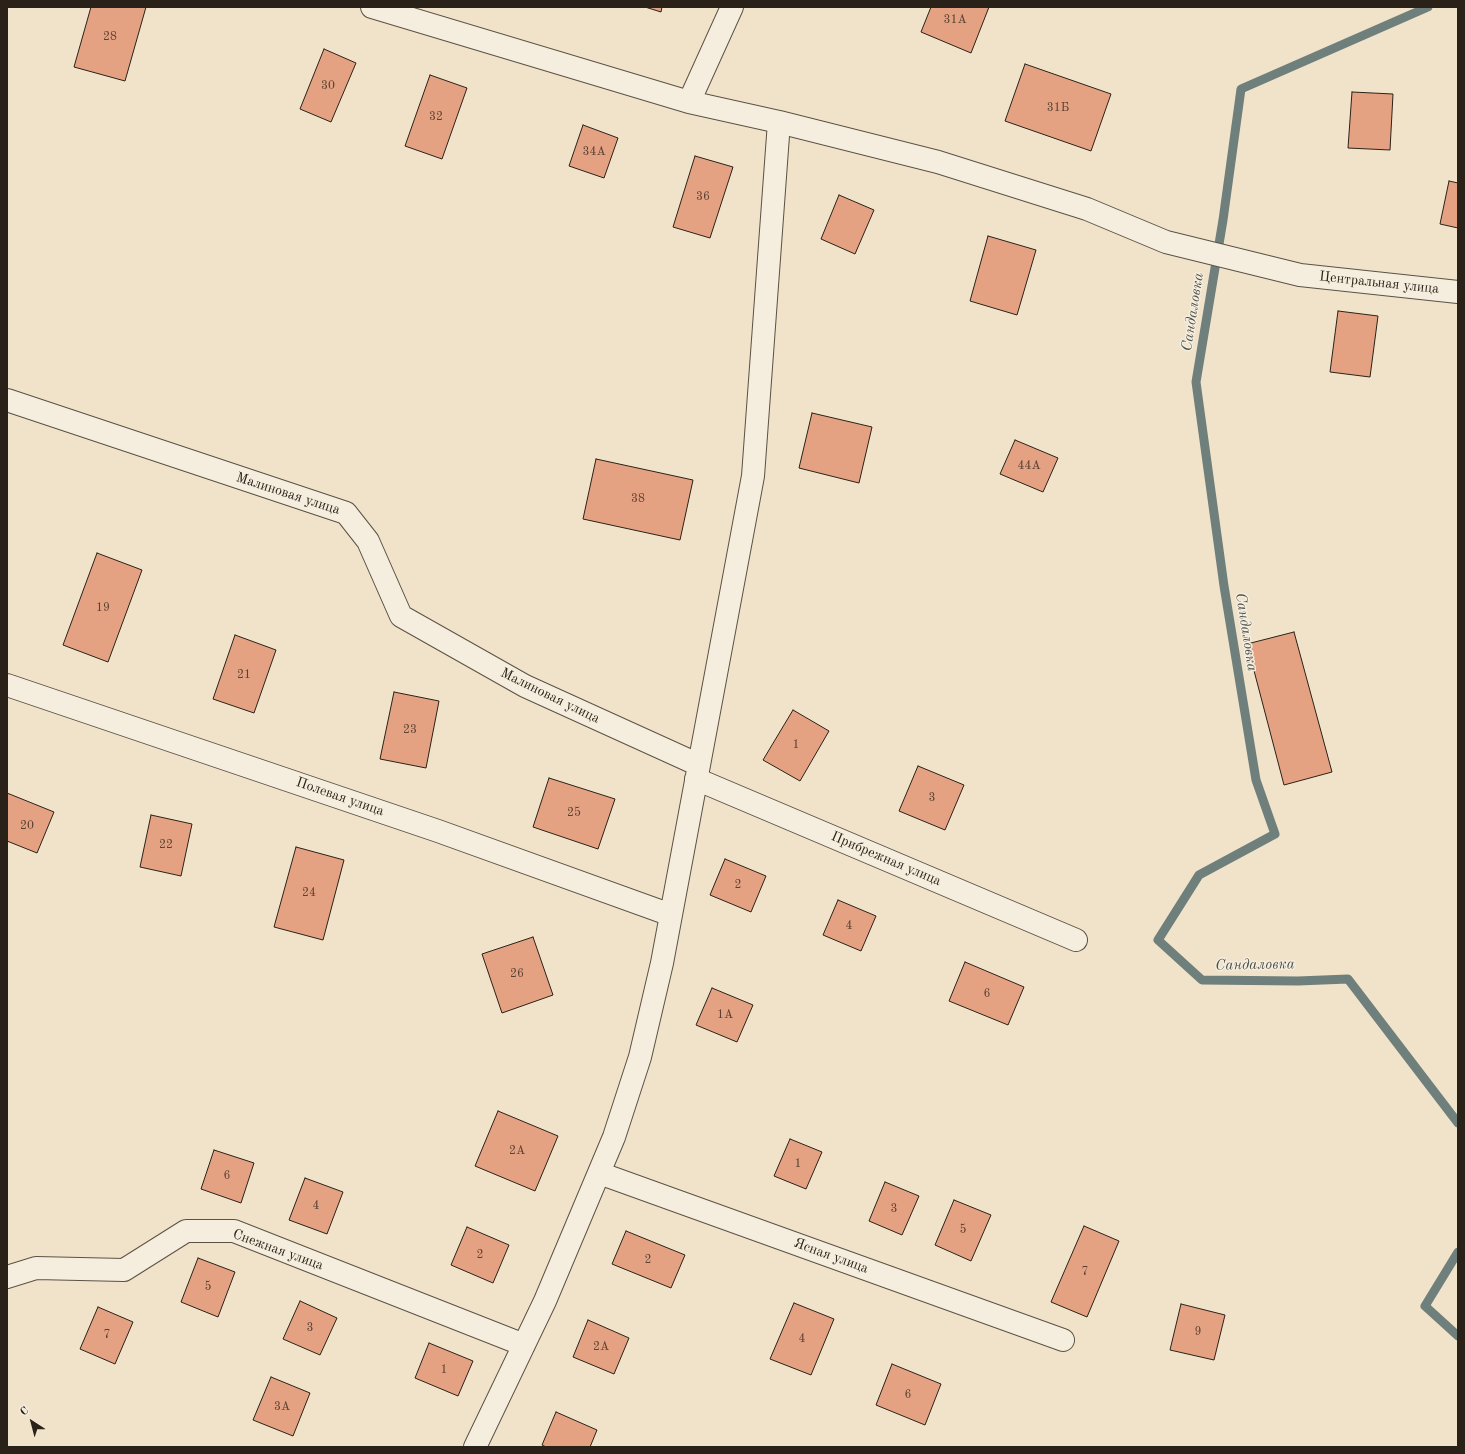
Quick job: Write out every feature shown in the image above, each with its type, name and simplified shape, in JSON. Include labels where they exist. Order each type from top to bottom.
[{"type":"street","name":"Центральная улица","points":[[372,7],[690,102],[779,122],[938,162],[1087,209],[1166,242],[1300,274],[1458,292]]},
{"type":"street","points":[[690,102],[732,7]]},
{"type":"street","points":[[476,1447],[545,1301],[614,1137],[640,1057],[662,963],[753,476],[779,122]]},
{"type":"street","name":"Малиновая улица","points":[[7,400],[346,512],[368,541],[401,616],[525,686],[698,772]]},
{"type":"street","name":"Полевая улица","points":[[7,685],[438,831],[671,915]]},
{"type":"street","name":"Прибрежная улица","points":[[698,772],[1076,940]]},
{"type":"street","name":"Ясная улица","points":[[599,1172],[1063,1340]]},
{"type":"street","name":"Снежная улица","points":[[7,1277],[36,1268],[124,1270],[186,1231],[234,1231],[524,1345]]},
{"type":"building","points":[[91,7],[146,7],[125,81],[74,67]]},
{"type":"building","points":[[645,7],[662,7],[661,12]]},
{"type":"building","points":[[931,7],[989,7],[971,53],[921,32]]},
{"type":"building","points":[[324,49],[356,63],[331,122],[300,109]]},
{"type":"building","points":[[1025,64],[1111,94],[1091,151],[1005,121]]},
{"type":"building","points":[[430,75],[467,88],[442,159],[405,146]]},
{"type":"building","points":[[1352,92],[1393,94],[1390,150],[1348,148]]},
{"type":"building","points":[[583,125],[618,138],[604,178],[569,166]]},
{"type":"building","points":[[695,156],[733,167],[710,238],[673,227]]},
{"type":"building","points":[[1449,181],[1458,183],[1458,228],[1440,224]]},
{"type":"building","points":[[839,195],[874,210],[855,254],[821,239]]},
{"type":"building","points":[[988,236],[1036,250],[1017,315],[970,301]]},
{"type":"building","points":[[1338,311],[1378,316],[1370,377],[1330,372]]},
{"type":"building","points":[[812,413],[872,427],[859,483],[799,468]]},
{"type":"building","points":[[1015,440],[1058,458],[1043,492],[1000,474]]},
{"type":"building","points":[[596,459],[693,480],[680,540],[583,519]]},
{"type":"building","points":[[97,553],[142,570],[108,662],[63,645]]},
{"type":"building","points":[[1294,632],[1332,772],[1284,785],[1247,644]]},
{"type":"building","points":[[235,635],[276,650],[254,713],[213,699]]},
{"type":"building","points":[[394,692],[439,701],[426,768],[380,759]]},
{"type":"building","points":[[793,710],[829,731],[800,781],[763,760]]},
{"type":"building","points":[[918,766],[964,785],[945,830],[899,811]]},
{"type":"building","points":[[549,778],[615,799],[598,849],[533,827]]},
{"type":"building","points":[[7,793],[54,812],[37,853],[7,841]]},
{"type":"building","points":[[151,815],[192,824],[181,876],[140,867]]},
{"type":"building","points":[[296,847],[344,860],[323,940],[274,927]]},
{"type":"building","points":[[725,859],[766,876],[751,912],[710,895]]},
{"type":"building","points":[[838,900],[876,916],[861,951],[823,935]]},
{"type":"building","points":[[533,937],[553,995],[502,1013],[482,954]]},
{"type":"building","points":[[965,962],[1024,987],[1008,1025],[949,1001]]},
{"type":"building","points":[[712,988],[753,1005],[737,1042],[696,1025]]},
{"type":"building","points":[[498,1111],[558,1136],[535,1191],[475,1166]]},
{"type":"building","points":[[790,1139],[822,1152],[806,1189],[774,1176]]},
{"type":"building","points":[[214,1150],[254,1163],[241,1203],[201,1189]]},
{"type":"building","points":[[305,1178],[343,1192],[327,1234],[289,1220]]},
{"type":"building","points":[[885,1182],[919,1196],[902,1235],[869,1221]]},
{"type":"building","points":[[954,1200],[991,1215],[971,1261],[935,1245]]},
{"type":"building","points":[[1084,1226],[1119,1241],[1087,1317],[1051,1302]]},
{"type":"building","points":[[467,1227],[509,1245],[493,1283],[451,1265]]},
{"type":"building","points":[[626,1231],[685,1255],[671,1288],[612,1264]]},
{"type":"building","points":[[198,1258],[235,1272],[218,1317],[181,1302]]},
{"type":"building","points":[[300,1301],[337,1318],[320,1355],[283,1339]]},
{"type":"building","points":[[794,1303],[834,1319],[811,1375],[770,1359]]},
{"type":"building","points":[[1181,1304],[1225,1315],[1214,1360],[1170,1350]]},
{"type":"building","points":[[98,1307],[133,1322],[115,1364],[80,1349]]},
{"type":"building","points":[[588,1320],[629,1338],[614,1374],[573,1357]]},
{"type":"building","points":[[429,1343],[473,1361],[458,1396],[415,1378]]},
{"type":"building","points":[[892,1364],[941,1384],[925,1425],[876,1405]]},
{"type":"building","points":[[271,1377],[310,1393],[293,1436],[253,1420]]},
{"type":"building","points":[[556,1412],[597,1430],[590,1447],[546,1447],[542,1445]]},
{"type":"waterway","name":"Сандаловка","points":[[1428,7],[1241,89],[1223,220],[1196,382],[1224,586],[1256,780],[1275,834],[1199,875],[1158,940],[1202,980],[1298,981],[1348,979],[1458,1123]]},
{"type":"waterway","name":"Сандаловка","points":[[1458,1252],[1425,1306],[1458,1336]]}]
